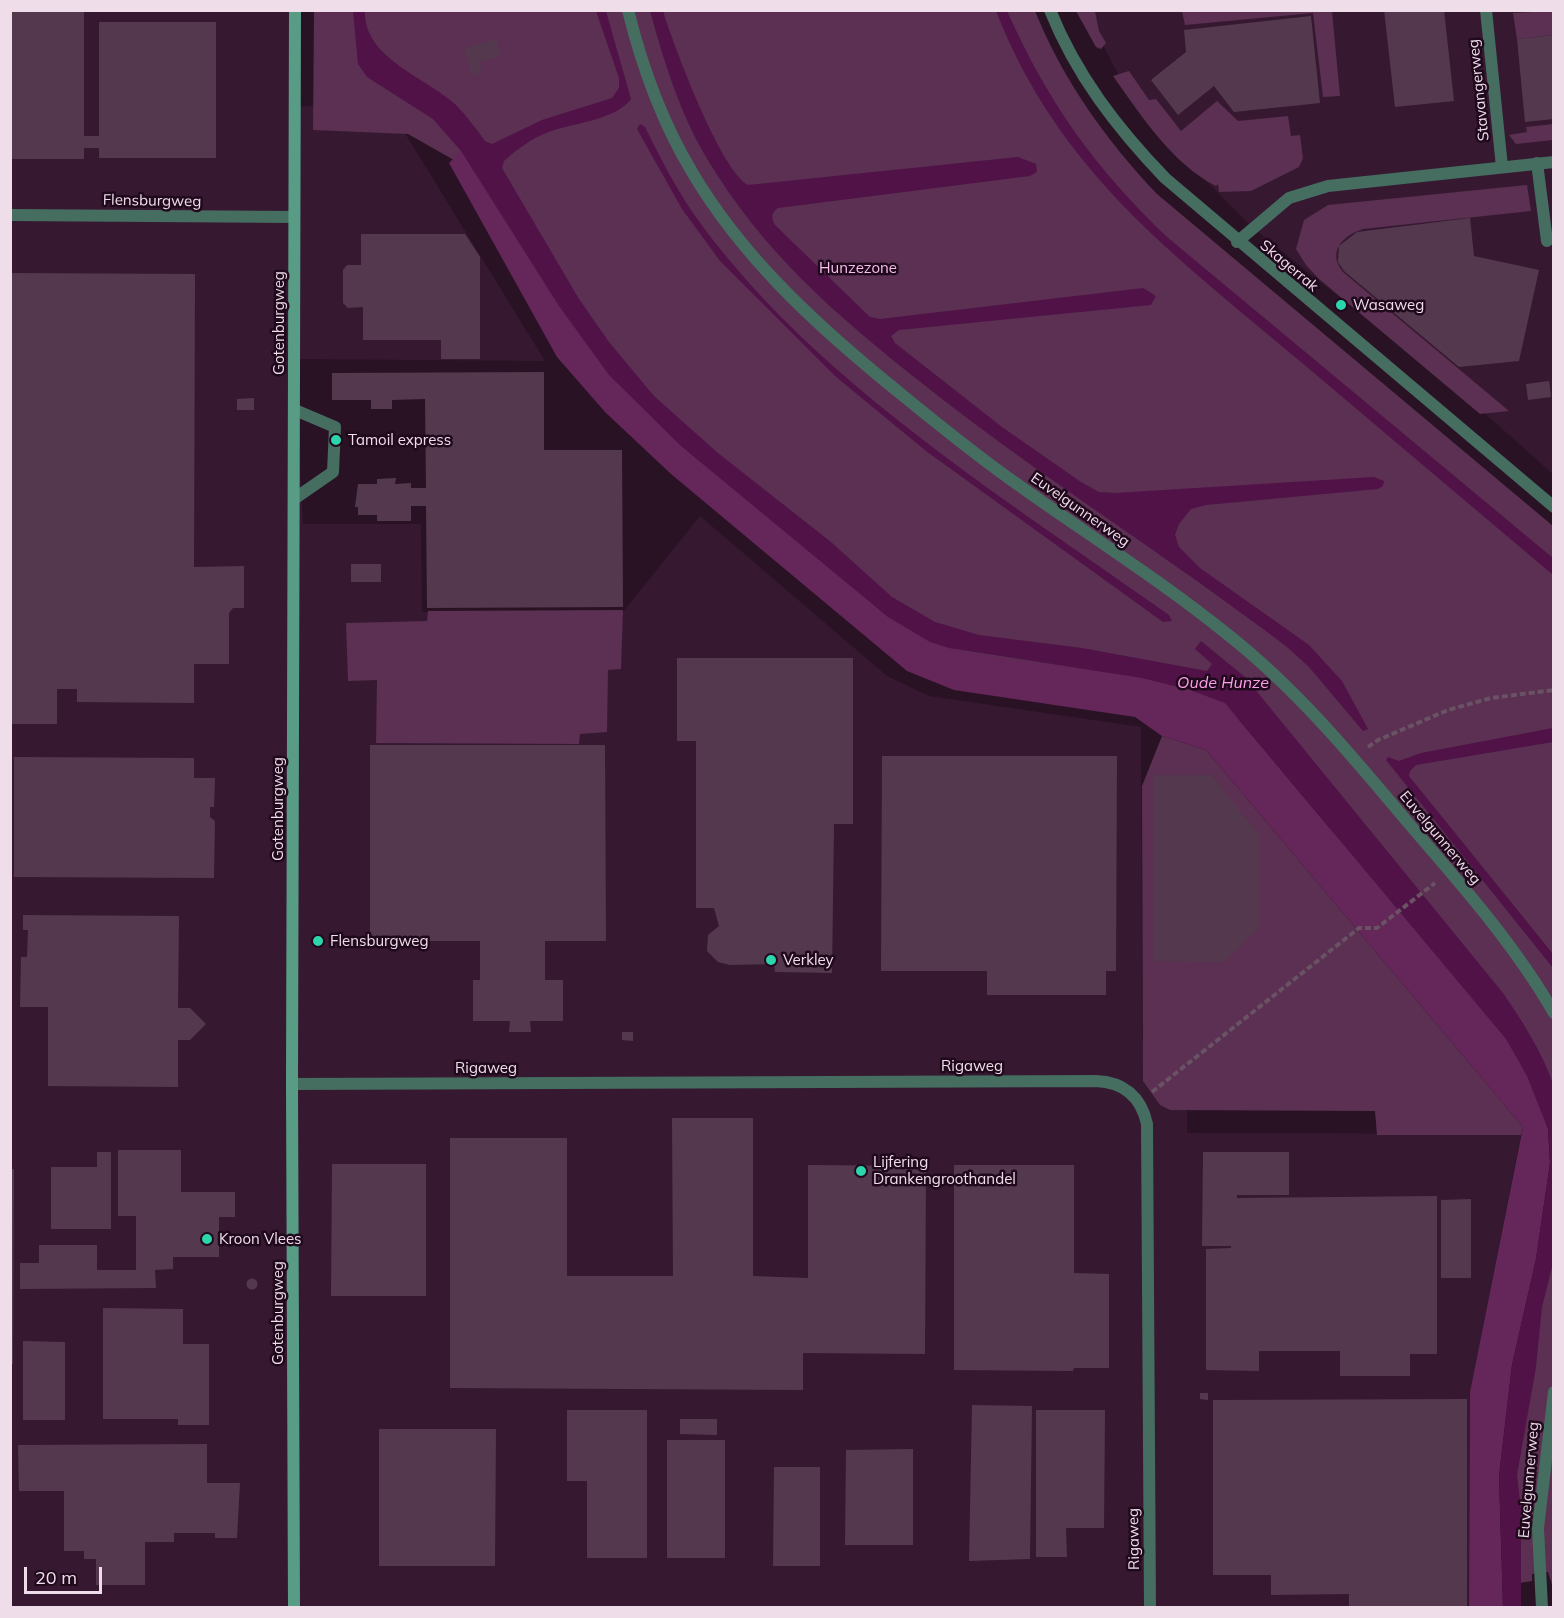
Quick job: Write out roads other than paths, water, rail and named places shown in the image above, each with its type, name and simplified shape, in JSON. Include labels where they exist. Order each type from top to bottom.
[{"type":"street","name":"Gotenburgweg","points":[[294,1608],[292,1084],[295,10]]},
{"type":"street","name":"Euvelgunnerweg","points":[[628,10],[655,98],[692,173],[738,237],[800,308],[840,345],[946,431],[1226,633],[1289,689],[1353,757],[1450,872],[1527,970],[1554,1013]]},
{"type":"street","name":"Skagerrak","points":[[1050,10],[1059,33],[1098,101],[1125,137],[1164,178],[1237,242],[1554,507]]},
{"type":"street","name":"Stavangerweg","points":[[1486,10],[1502,167]]},
{"type":"street","points":[[1237,242],[1289,198],[1328,186],[1554,162]]},
{"type":"street","points":[[1537,163],[1547,241]]},
{"type":"street","name":"Flensburgweg","points":[[10,215],[294,217]]},
{"type":"street","points":[[294,410],[335,427],[333,472],[294,499]]},
{"type":"street","name":"Rigaweg","points":[[292,1084],[1095,1081],[1120,1086],[1139,1102],[1147,1124],[1150,1608]]},
{"type":"street","name":"Euvelgunnerweg","points":[[1542,1608],[1538,1528],[1554,1392]]},
{"type":"water","name":"Oude Hunze","points":[[353,11],[365,11],[367,27],[374,42],[385,54],[456,105],[485,141],[492,144],[542,120],[612,98],[619,88],[619,78],[596,11],[606,11],[631,99],[624,106],[603,117],[535,138],[504,161],[502,168],[579,299],[609,342],[654,396],[718,453],[831,542],[892,597],[935,622],[979,635],[1082,648],[1207,671],[1212,664],[1195,649],[1201,641],[1245,677],[1503,993],[1532,1038],[1554,1086],[1553,1263],[1542,1307],[1536,1367],[1517,1475],[1521,1509],[1521,1607],[1503,1607],[1499,1476],[1512,1365],[1536,1259],[1550,1163],[1548,1129],[1527,1076],[1506,1039],[1225,703],[1190,690],[1142,678],[949,648],[930,642],[888,617],[681,446],[609,375],[559,306],[461,151],[433,119],[367,77],[358,64]]},
{"type":"water","points":[[650,11],[663,11],[687,77],[711,132],[737,175],[748,185],[1018,157],[1036,164],[1037,172],[1030,176],[778,208],[772,217],[775,225],[870,317],[880,319],[1143,288],[1156,296],[1151,305],[899,330],[891,336],[895,343],[1002,427],[1081,482],[1099,492],[1115,493],[1374,477],[1384,481],[1383,486],[1378,489],[1206,505],[1191,509],[1179,524],[1175,535],[1179,547],[1200,568],[1309,645],[1342,681],[1368,729],[1363,731],[1309,667],[1287,647],[967,418],[861,333],[804,281],[752,224],[728,192],[696,140],[680,104]]},
{"type":"water","points":[[996,11],[1007,11],[1039,76],[1075,133],[1141,211],[1167,237],[1553,558],[1553,575],[1208,284],[1124,206],[1086,164],[1052,119],[1022,68]]},
{"type":"water","points":[[640,124],[645,127],[691,210],[738,270],[791,327],[850,381],[912,431],[976,480],[1169,615],[1172,621],[1163,622],[926,451],[835,376],[720,261],[682,209],[637,129]]},
{"type":"water","points":[[1553,728],[1553,742],[1416,765],[1410,771],[1409,776],[1553,954],[1553,968],[1386,760],[1388,757],[1399,761],[1421,753]]},
{"type":"place","name":"Wasaweg","points":[[1341,305]]},
{"type":"place","name":"Tamoil express","points":[[336,440]]},
{"type":"place","name":"Flensburgweg","points":[[318,941]]},
{"type":"place","name":"Verkley","points":[[771,960]]},
{"type":"place","name":"Lijfering Drankengroothandel","points":[[861,1171]]},
{"type":"place","name":"Kroon Vlees","points":[[207,1239]]},
{"type":"park label","name":"Hunzezone","points":[[858,268]]}]
